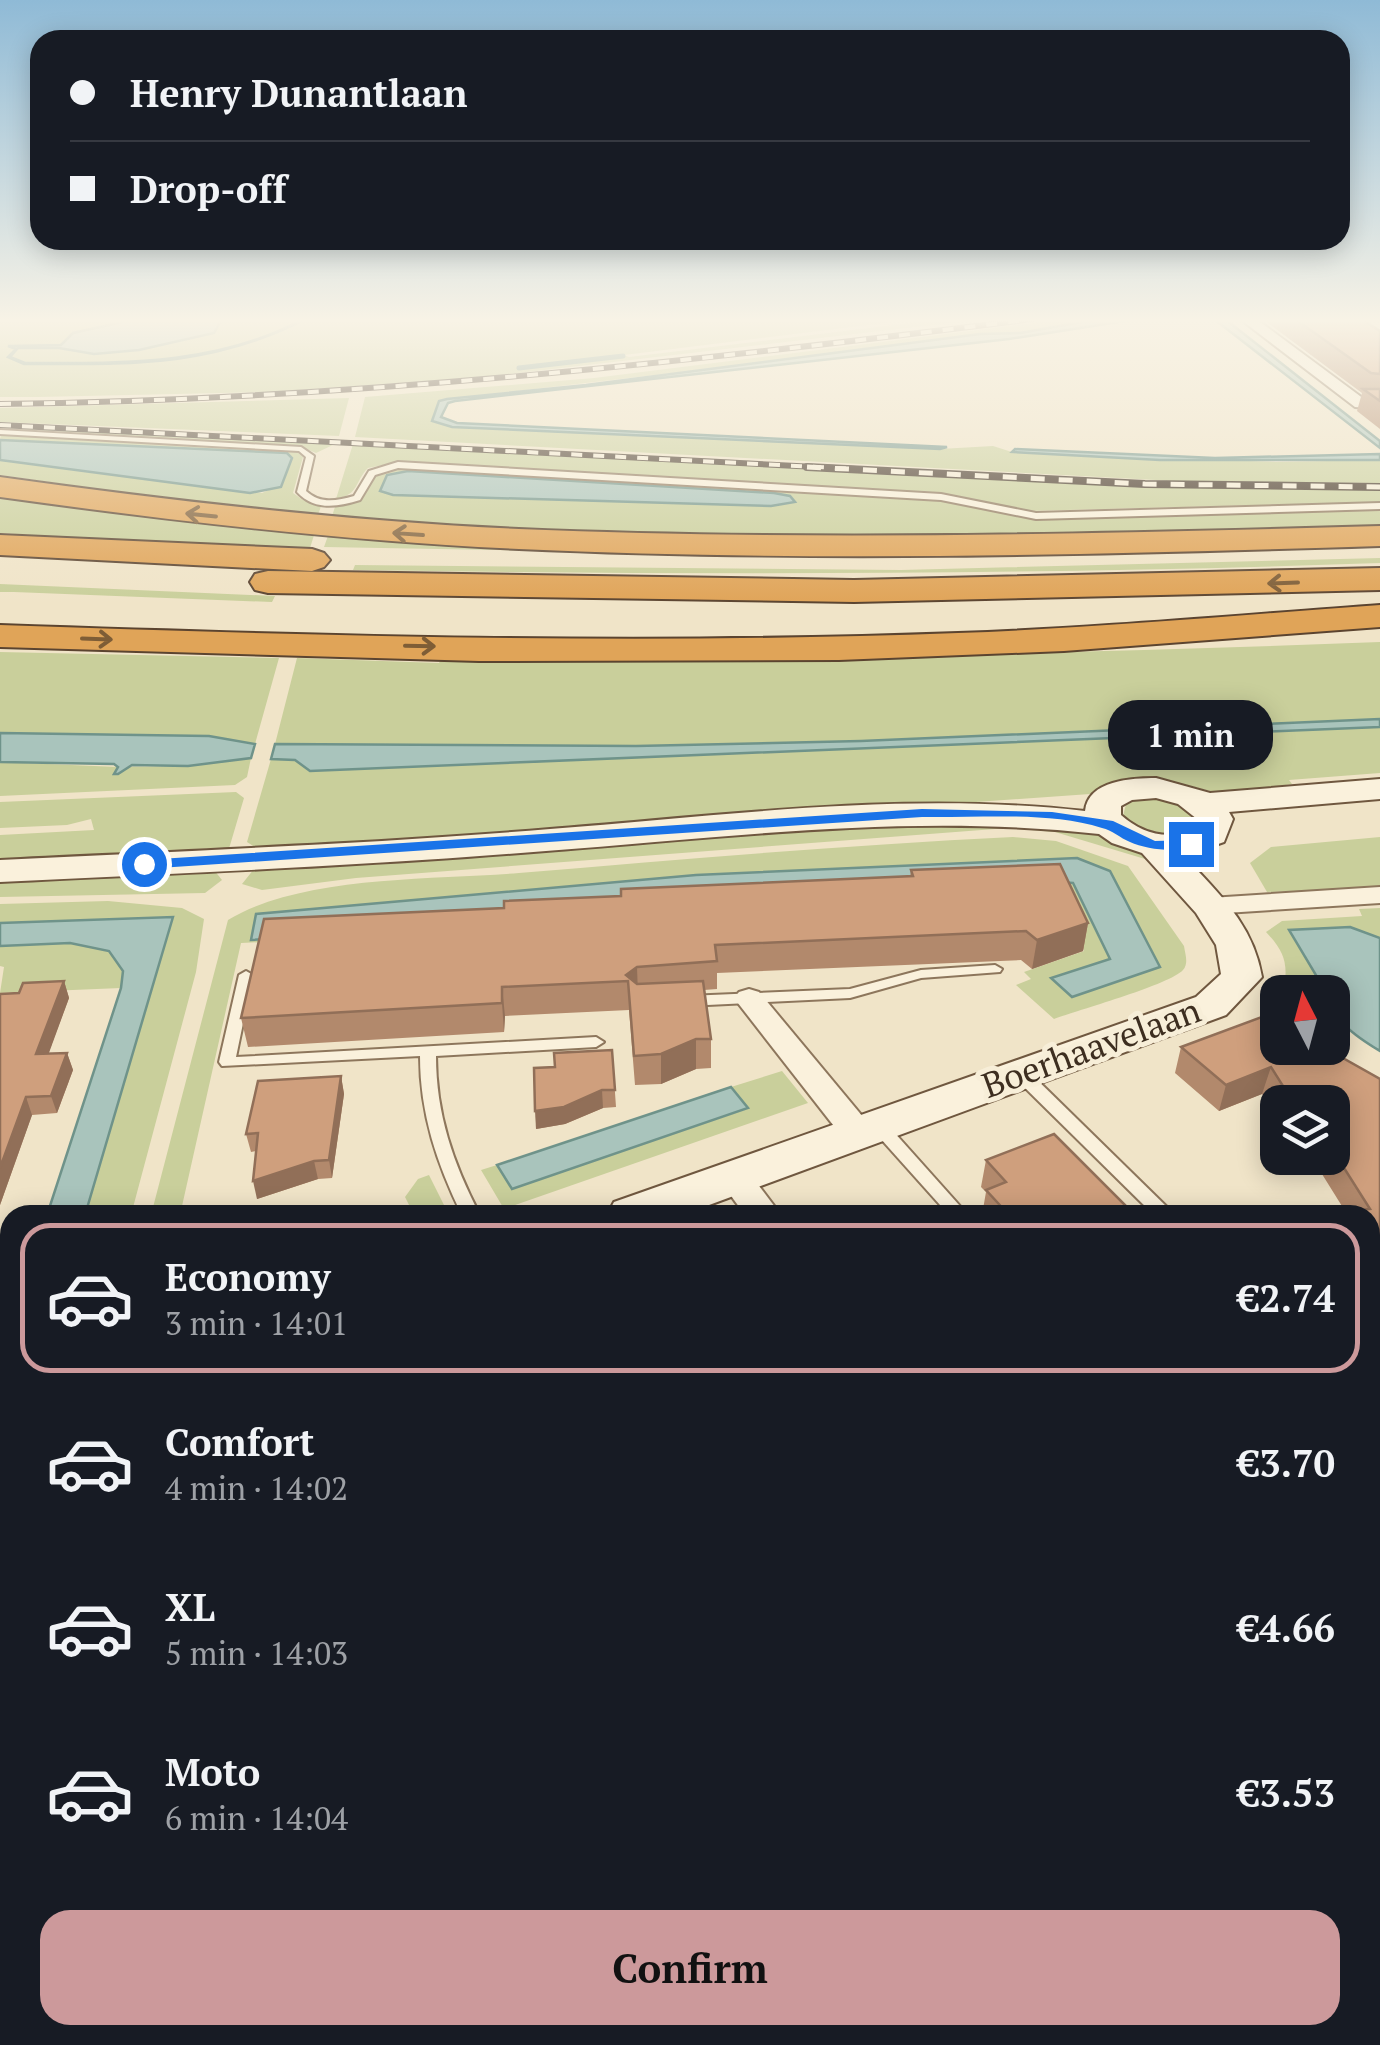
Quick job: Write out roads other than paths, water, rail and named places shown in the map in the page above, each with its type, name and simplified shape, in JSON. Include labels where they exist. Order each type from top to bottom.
[{"type":"highway","points":[[0,487],[280,585]]},
{"type":"highway","points":[[337,587],[530,541],[746,547],[1380,536]]},
{"type":"highway","points":[[0,546],[280,585],[337,587],[681,648],[960,645],[1380,615]]},
{"type":"highway","points":[[0,604],[280,585],[337,587],[1380,553]]},
{"type":"highway","points":[[0,570],[337,587],[854,592],[1380,579]]},
{"type":"highway","points":[[0,636],[280,585]]},
{"type":"main road","points":[[0,871],[255,860],[813,819],[992,812],[1106,814],[1136,840],[1380,789]]},
{"type":"main road","points":[[1106,814],[1122,790],[1174,791],[1191,828]]},
{"type":"main road","points":[[1191,828],[1380,804]]},
{"type":"main road","name":"Boerhaavelaan","points":[[659,1205],[1211,1006],[1242,977],[1236,945],[1210,906],[1172,868],[1191,828]]},
{"type":"street","points":[[1210,906],[1380,895]]},
{"type":"street","points":[[749,998],[867,1128]]},
{"type":"street","points":[[734,1178],[756,1205]]},
{"type":"lane","points":[[0,432],[301,449],[310,456],[301,492],[310,500],[322,502],[357,498],[372,473],[398,465],[941,497],[1036,516],[1380,506]]},
{"type":"lane","points":[[675,1002],[850,993],[921,974],[994,969]]},
{"type":"lane","points":[[246,975],[226,1062],[596,1042]]},
{"type":"lane","points":[[428,1052],[427,1096],[444,1164],[466,1205]]},
{"type":"lane","points":[[1021,1074],[1155,1205]]},
{"type":"lane","points":[[867,1128],[948,1205]]},
{"type":"water","points":[[434,414],[442,414],[457,423],[947,447],[452,427],[432,421]]},
{"type":"water","points":[[1337,414],[1346,414],[1380,441],[1380,448]]},
{"type":"water","points":[[0,440],[287,453],[292,458],[281,487],[250,493],[0,460]]},
{"type":"water","points":[[1015,449],[1215,458],[1380,454],[1380,460],[1160,460],[1012,452]]},
{"type":"water","points":[[408,471],[774,493],[790,496],[795,502],[771,506],[393,495],[380,491],[387,475]]},
{"type":"water","points":[[1380,719],[1380,727],[310,771],[295,760],[271,759],[275,744],[636,746],[861,741]]},
{"type":"water","points":[[0,733],[209,736],[255,744],[251,758],[188,766],[132,765],[114,774],[118,767],[114,764],[0,762]]},
{"type":"water","points":[[1077,858],[1110,871],[1160,967],[1072,997],[1051,978],[1110,959],[1073,883],[1059,882],[251,940],[256,914],[696,875]]},
{"type":"water","points":[[173,917],[88,1205],[50,1205],[121,988],[123,971],[109,951],[70,943],[0,946],[0,923]]},
{"type":"water","points":[[1350,927],[1380,938],[1380,1051],[1350,1029],[1350,975],[1316,975],[1289,930]]},
{"type":"water","points":[[731,1087],[748,1108],[512,1189],[497,1165]]},
{"type":"railway","points":[[0,425],[856,469]]},
{"type":"railway","points":[[807,467],[1145,484],[1380,487]]}]
